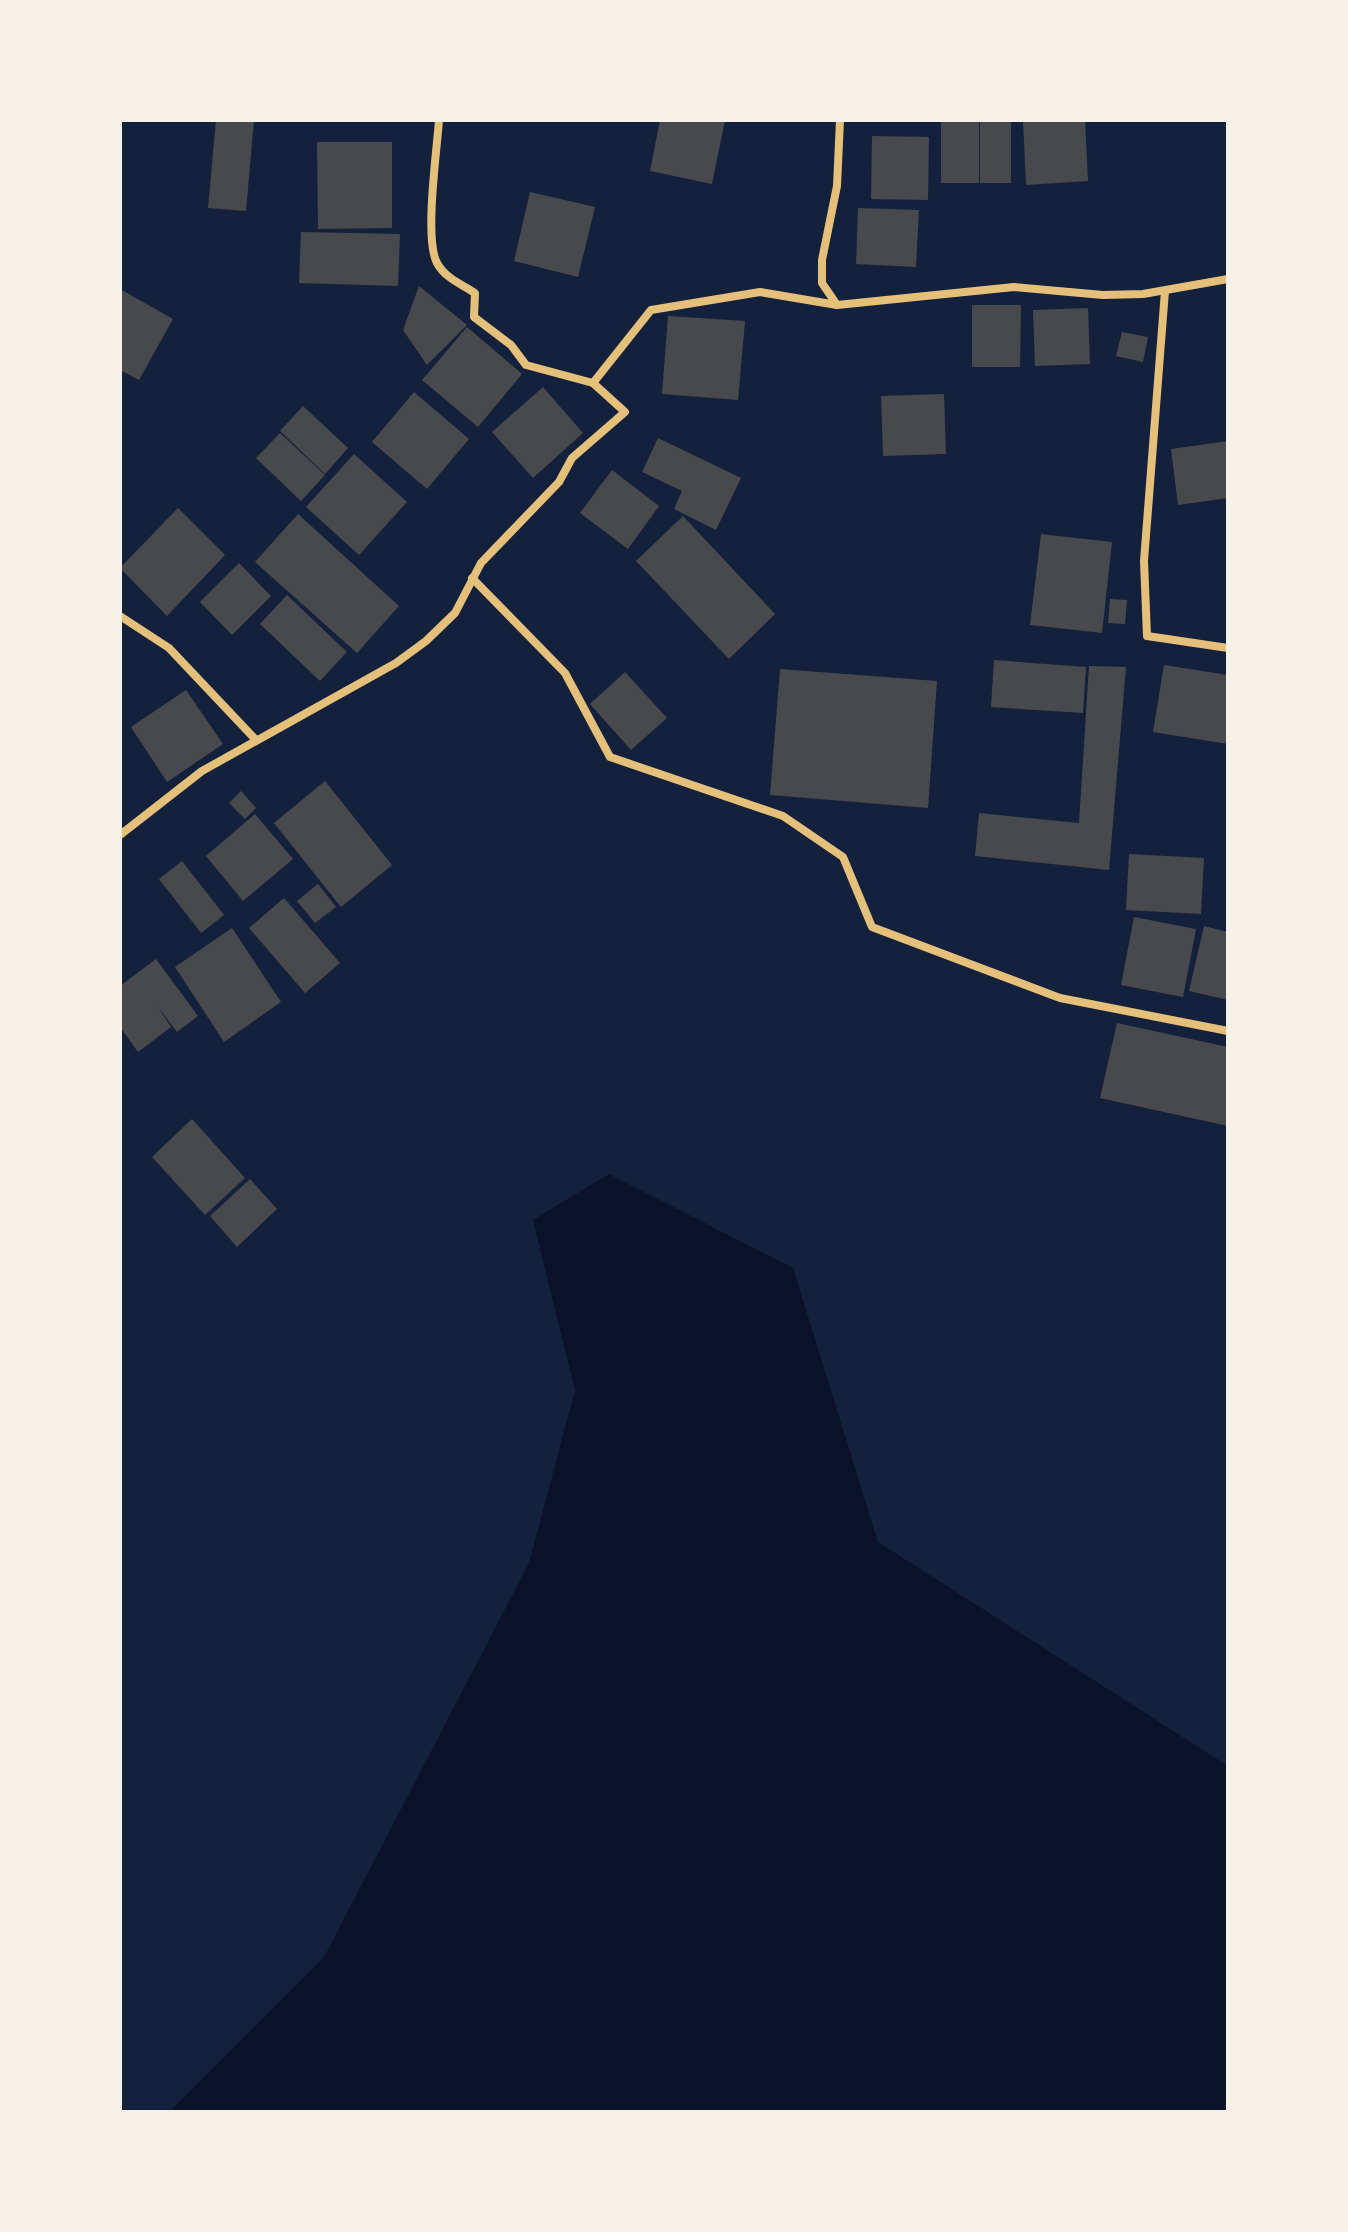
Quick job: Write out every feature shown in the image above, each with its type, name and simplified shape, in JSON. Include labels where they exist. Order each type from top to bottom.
[{"type":"street","points":[[120,835],[202,771],[396,663],[426,641],[455,613],[472,578],[501,541],[559,482],[572,458],[625,412],[593,383],[526,365],[511,345],[474,317],[475,293],[446,276],[435,260],[431,233],[439,120]]},
{"type":"street","points":[[837,305],[822,283],[822,260],[837,186],[840,120]]},
{"type":"street","points":[[593,383],[651,310],[760,292],[837,305],[1014,287],[1103,295],[1165,291],[1228,279]]},
{"type":"street","points":[[1165,291],[1144,561],[1147,636],[1228,648]]},
{"type":"street","points":[[472,578],[565,673],[610,757],[783,816],[843,857],[872,927],[1060,998],[1228,1031]]},
{"type":"street","points":[[120,616],[169,648],[256,740]]},
{"type":"water","points":[[609,1174],[793,1268],[878,1542],[1228,1766],[1228,2112],[169,2112],[324,1957],[529,1563],[575,1390],[533,1220]]},
{"type":"building","points":[[216,120],[254,120],[246,211],[208,208]]},
{"type":"building","points":[[660,120],[725,120],[712,184],[650,171]]},
{"type":"building","points":[[941,120],[979,120],[979,183],[941,183]]},
{"type":"building","points":[[980,120],[1011,120],[1011,183],[980,183]]},
{"type":"building","points":[[1023,120],[1085,120],[1088,181],[1026,185]]},
{"type":"building","points":[[872,136],[929,137],[928,200],[871,199]]},
{"type":"building","points":[[317,142],[392,142],[392,228],[318,229]]},
{"type":"building","points":[[530,192],[595,207],[578,277],[514,261]]},
{"type":"building","points":[[858,208],[919,210],[916,267],[856,264]]},
{"type":"building","points":[[301,232],[400,234],[398,286],[299,283]]},
{"type":"building","points":[[419,286],[467,325],[427,365],[403,330]]},
{"type":"building","points":[[120,289],[173,319],[139,380],[120,370]]},
{"type":"building","points":[[972,305],[1021,305],[1020,367],[972,367]]},
{"type":"building","points":[[1088,308],[1090,364],[1035,366],[1033,310]]},
{"type":"building","points":[[668,316],[745,321],[738,400],[662,394]]},
{"type":"building","points":[[467,327],[522,374],[478,427],[422,380]]},
{"type":"building","points":[[1122,332],[1148,337],[1143,362],[1116,356]]},
{"type":"building","points":[[543,387],[583,433],[533,478],[492,432]]},
{"type":"building","points":[[414,392],[469,439],[427,489],[372,442]]},
{"type":"building","points":[[944,394],[946,454],[883,456],[881,396]]},
{"type":"building","points":[[303,406],[348,448],[325,474],[280,431]]},
{"type":"building","points":[[280,433],[325,475],[301,501],[256,458]]},
{"type":"building","points":[[658,438],[741,478],[716,530],[674,509],[682,491],[642,472]]},
{"type":"building","points":[[1228,441],[1228,498],[1178,505],[1171,449]]},
{"type":"building","points":[[354,454],[407,502],[359,555],[306,507]]},
{"type":"building","points":[[612,470],[659,506],[628,549],[580,513]]},
{"type":"building","points":[[178,508],[225,555],[167,616],[120,568]]},
{"type":"building","points":[[298,514],[399,606],[357,653],[255,562]]},
{"type":"building","points":[[683,516],[775,614],[729,659],[636,561]]},
{"type":"building","points":[[1041,534],[1112,542],[1102,633],[1030,625]]},
{"type":"building","points":[[239,563],[271,596],[232,635],[200,602]]},
{"type":"building","points":[[287,595],[347,652],[320,681],[260,624]]},
{"type":"building","points":[[1110,599],[1127,600],[1125,624],[1108,623]]},
{"type":"building","points":[[994,660],[1086,667],[1083,713],[991,707]]},
{"type":"building","points":[[1164,665],[1228,675],[1228,744],[1153,732]]},
{"type":"building","points":[[1089,666],[1126,667],[1109,870],[975,856],[979,813],[1079,823]]},
{"type":"building","points":[[780,669],[937,681],[928,808],[770,795]]},
{"type":"building","points":[[625,672],[667,718],[631,750],[590,704]]},
{"type":"building","points":[[186,690],[223,744],[167,782],[131,727]]},
{"type":"building","points":[[325,781],[392,865],[341,907],[274,823]]},
{"type":"building","points":[[241,791],[256,808],[245,819],[229,803]]},
{"type":"building","points":[[255,814],[293,859],[243,901],[206,856]]},
{"type":"building","points":[[1129,854],[1204,858],[1201,914],[1126,910]]},
{"type":"building","points":[[182,861],[224,915],[201,933],[159,879]]},
{"type":"building","points":[[318,884],[336,907],[315,923],[297,901]]},
{"type":"building","points":[[284,898],[340,963],[305,993],[249,928]]},
{"type":"building","points":[[1134,917],[1196,929],[1183,997],[1121,985]]},
{"type":"building","points":[[1204,926],[1228,932],[1228,1000],[1189,991]]},
{"type":"building","points":[[232,928],[281,1002],[224,1042],[175,967]]},
{"type":"building","points":[[156,959],[198,1016],[177,1032],[158,1007],[171,1027],[138,1052],[120,1027],[120,986]]},
{"type":"building","points":[[1117,1023],[1228,1047],[1228,1126],[1100,1098]]},
{"type":"building","points":[[192,1119],[245,1178],[205,1215],[152,1157]]},
{"type":"building","points":[[250,1179],[277,1209],[237,1247],[210,1216]]}]
